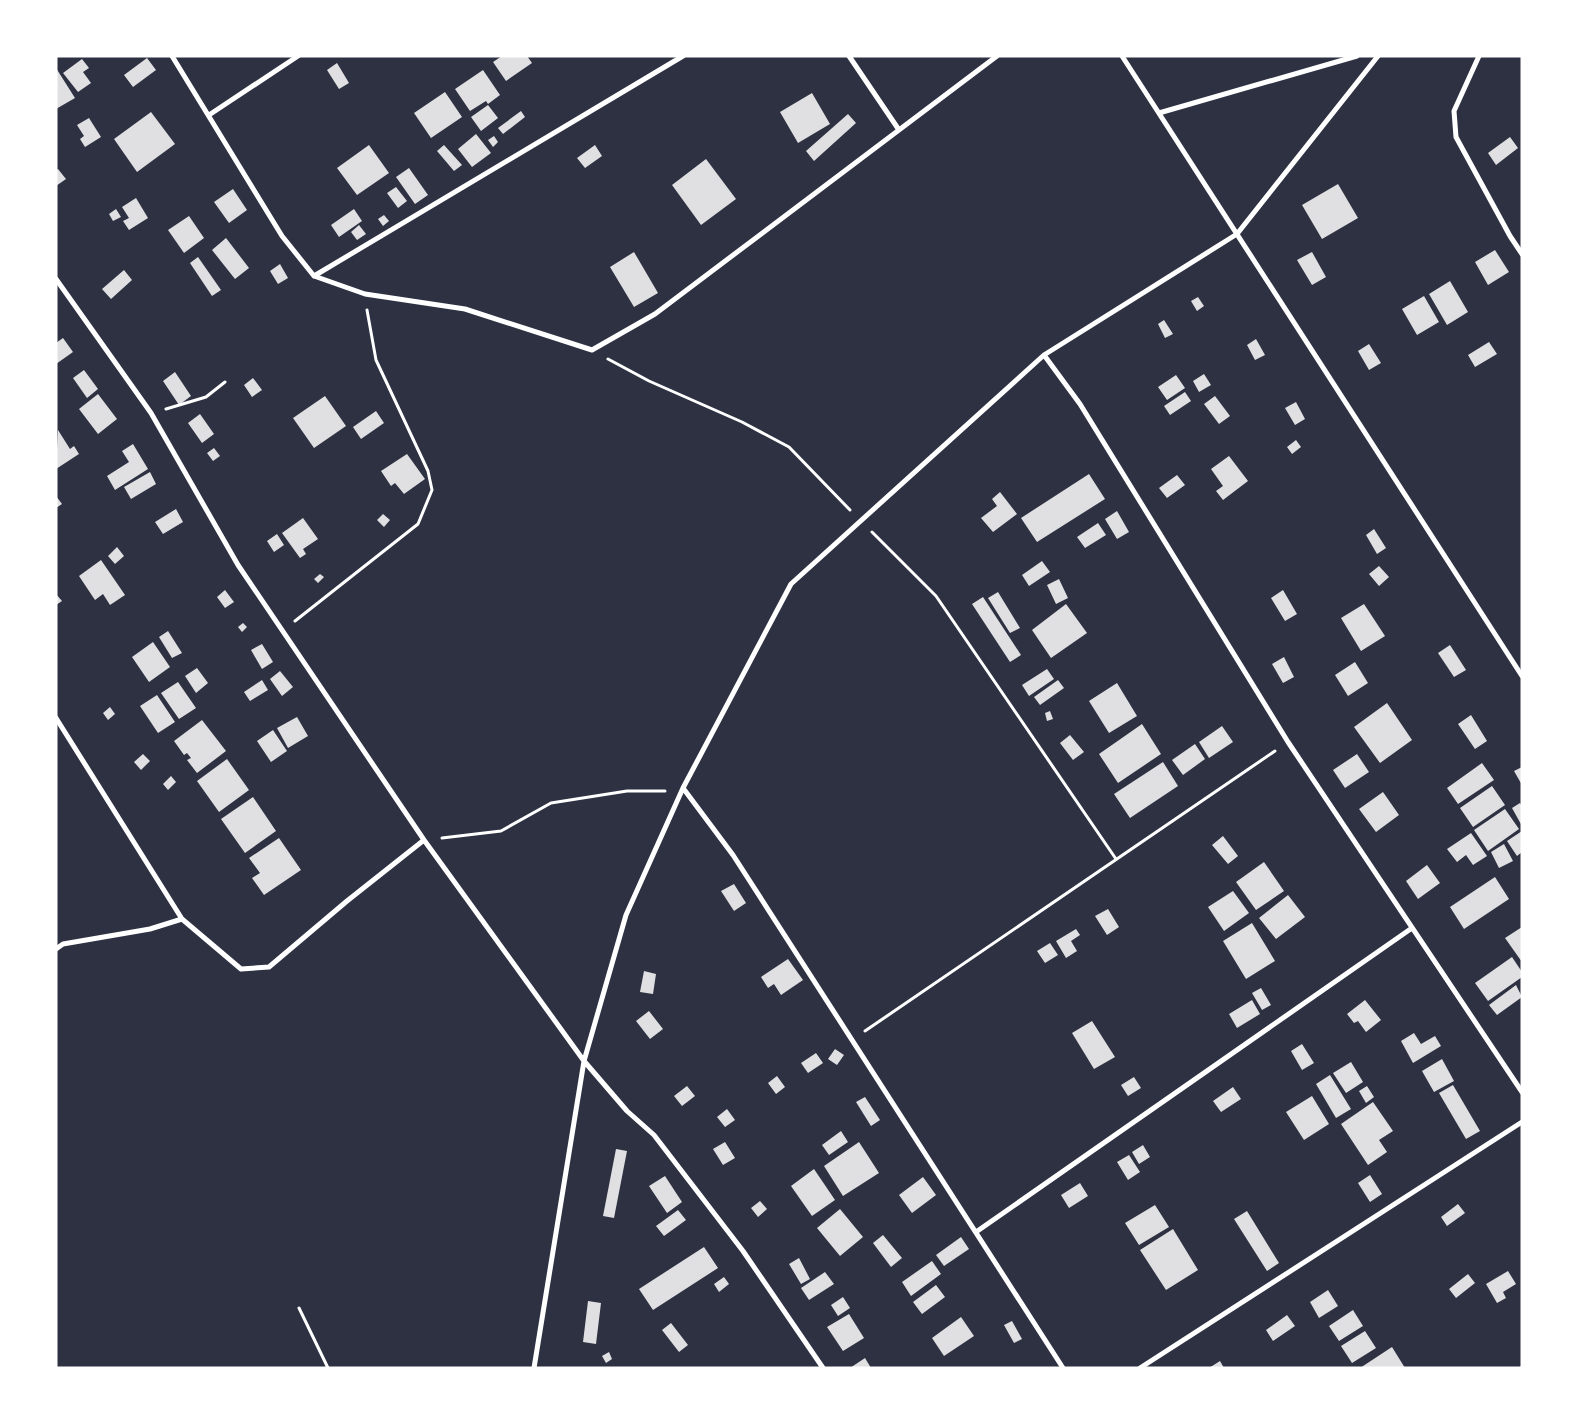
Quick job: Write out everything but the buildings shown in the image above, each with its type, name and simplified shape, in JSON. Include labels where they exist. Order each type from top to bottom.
[{"type":"street","points":[[172,56],[282,236],[314,276],[365,294],[465,309],[592,350],[655,314],[997,56]]},
{"type":"street","points":[[209,115],[298,56]]},
{"type":"street","points":[[314,276],[682,56]]},
{"type":"street","points":[[850,56],[899,130]]},
{"type":"street","points":[[1122,56],[1522,676]]},
{"type":"street","points":[[1159,113],[1357,56]]},
{"type":"street","points":[[534,1368],[584,1061],[626,915],[683,788],[791,584],[1044,356],[1236,234],[1378,56]]},
{"type":"street","points":[[1479,56],[1454,111],[1456,137],[1510,236],[1522,254]]},
{"type":"street","points":[[56,279],[152,413],[238,565],[424,840],[584,1061],[627,1111],[654,1134],[743,1250],[823,1368]]},
{"type":"street","points":[[1044,356],[1080,404],[1288,742],[1522,1092]]},
{"type":"street","points":[[56,718],[182,918],[242,968],[269,967],[347,901],[424,840]]},
{"type":"street","points":[[683,788],[733,855],[1063,1368]]},
{"type":"street","points":[[56,949],[63,944],[150,929],[182,918]]},
{"type":"street","points":[[976,1232],[1412,928]]},
{"type":"street","points":[[1140,1368],[1522,1122]]},
{"type":"path","points":[[283,631],[418,524],[432,490],[428,471],[376,360],[365,294]]},
{"type":"path","points":[[592,350],[649,382],[742,422],[789,447],[936,596],[1116,859]]},
{"type":"path","points":[[152,413],[206,397],[225,382]]},
{"type":"path","points":[[852,1040],[1288,742]]},
{"type":"path","points":[[424,840],[501,831],[551,803],[627,790],[658,792],[683,788]]},
{"type":"path","points":[[299,1308],[328,1368]]}]
